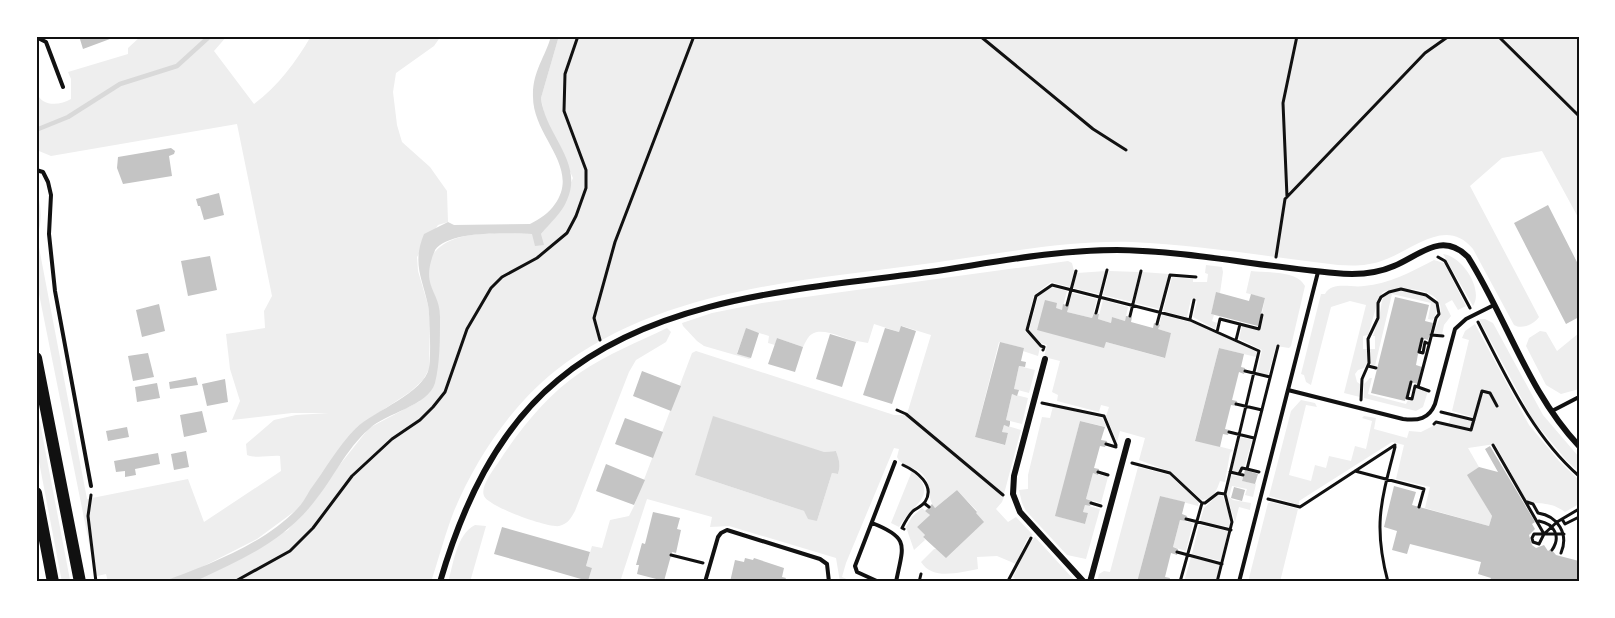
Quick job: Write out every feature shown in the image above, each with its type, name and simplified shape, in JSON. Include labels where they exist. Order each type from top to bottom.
[{"type":"main road","points":[[36,358],[79,580]]},
{"type":"main road","points":[[36,493],[53,582]]},
{"type":"street","points":[[440,582],[463,512],[500,446],[525,412],[546,390],[574,368],[603,350],[636,333],[681,315],[744,298],[1061,254],[1119,250],[1198,256],[1347,274],[1371,272],[1394,266],[1436,246],[1447,245],[1459,249],[1468,257],[1552,411],[1579,446]]},
{"type":"street","points":[[1045,359],[1014,476],[1015,501],[1020,512],[1084,582]]},
{"type":"street","points":[[1090,582],[1128,441]]},
{"type":"lane","points":[[36,38],[46,42],[63,87]]},
{"type":"lane","points":[[36,170],[43,172],[51,195],[49,234],[55,291],[91,486]]},
{"type":"lane","points":[[1239,582],[1318,271]]},
{"type":"lane","points":[[1288,390],[1403,419],[1424,418],[1429,415],[1435,404],[1455,329],[1466,319],[1494,305]]},
{"type":"lane","points":[[1552,411],[1579,397]]},
{"type":"lane","points":[[879,582],[857,572],[855,566],[894,462]]},
{"type":"lane","points":[[872,523],[894,532],[900,540],[902,550],[896,582]]},
{"type":"lane","points":[[705,582],[718,537],[727,530],[820,559],[827,564],[829,582]]},
{"type":"path","points":[[234,582],[290,551],[313,528],[352,476],[392,440],[433,408],[445,392],[467,329],[491,288],[502,277],[537,258],[567,233],[586,188],[586,170],[564,111],[565,74],[578,36]]},
{"type":"path","points":[[603,350],[594,318],[615,242],[694,36]]},
{"type":"path","points":[[980,36],[1093,129],[1126,150]]},
{"type":"path","points":[[1275,265],[1287,197],[1283,104],[1297,36]]},
{"type":"path","points":[[1287,197],[1425,53],[1449,36]]},
{"type":"path","points":[[1498,36],[1579,116]]},
{"type":"path","points":[[1096,313],[1107,270]]},
{"type":"path","points":[[1067,305],[1076,272]]},
{"type":"path","points":[[1130,316],[1141,272]]},
{"type":"path","points":[[1157,324],[1170,275],[1196,277]]},
{"type":"path","points":[[1044,346],[1041,346],[1027,330],[1036,296],[1052,285],[1190,320],[1260,351],[1225,494],[1232,522],[1217,582]]},
{"type":"path","points":[[1350,397],[1362,399],[1362,378],[1368,366],[1368,339],[1378,318],[1378,303],[1383,294],[1401,289],[1418,292],[1433,298],[1437,303],[1438,314],[1418,387]]},
{"type":"path","points":[[1190,320],[1194,300]]},
{"type":"path","points":[[1217,332],[1220,319],[1259,329],[1262,315]]},
{"type":"path","points":[[1236,340],[1240,324]]},
{"type":"path","points":[[1422,339],[1419,352],[1423,353],[1425,342],[1429,344]]},
{"type":"path","points":[[1247,469],[1278,346]]},
{"type":"path","points":[[1368,366],[1376,368]]},
{"type":"path","points":[[1245,371],[1270,377]]},
{"type":"path","points":[[1411,382],[1407,398],[1412,399],[1415,386],[1429,389],[1428,396]]},
{"type":"path","points":[[1436,422],[1471,430],[1482,391],[1490,393],[1497,406]]},
{"type":"path","points":[[1236,404],[1262,410]]},
{"type":"path","points":[[1056,405],[1104,416],[1118,447],[1115,457]]},
{"type":"path","points":[[897,410],[906,414],[1000,493],[1015,501]]},
{"type":"path","points":[[1426,428],[1436,422],[1441,411],[1474,420]]},
{"type":"path","points":[[1229,432],[1254,438]]},
{"type":"path","points":[[1106,444],[1118,447]]},
{"type":"path","points":[[1260,497],[1300,507],[1395,445],[1379,520],[1381,553],[1388,582]]},
{"type":"path","points":[[1492,445],[1544,534]]},
{"type":"path","points":[[894,462],[917,471],[927,488],[924,503],[906,519],[902,528],[907,534]]},
{"type":"path","points":[[1143,466],[1170,474],[1202,503]]},
{"type":"path","points":[[1230,472],[1241,475],[1242,468],[1266,474]]},
{"type":"path","points":[[1355,471],[1424,489],[1419,507]]},
{"type":"path","points":[[1098,472],[1110,475],[1107,485]]},
{"type":"path","points":[[91,486],[92,497],[88,516],[96,582]]},
{"type":"path","points":[[1180,582],[1202,503],[1218,493],[1225,494]]},
{"type":"path","points":[[1525,502],[1533,504],[1538,513],[1557,522],[1564,534],[1561,553]]},
{"type":"path","points":[[924,503],[929,507]]},
{"type":"path","points":[[1091,503],[1102,506]]},
{"type":"path","points":[[1564,534],[1556,534],[1544,534],[1534,534],[1531,542],[1539,544],[1544,534],[1552,526],[1579,509]]},
{"type":"path","points":[[1562,519],[1565,524],[1579,517]]},
{"type":"path","points":[[1186,519],[1231,530]]},
{"type":"path","points":[[1538,522],[1552,526],[1556,534],[1556,542],[1552,550]]},
{"type":"path","points":[[1008,580],[1029,540],[1038,533]]},
{"type":"path","points":[[1177,552],[1222,564]]},
{"type":"path","points":[[671,555],[710,565]]},
{"type":"path","points":[[919,582],[921,574]]},
{"type":"shaded area","points":[[141,36],[227,36],[214,51],[254,104],[286,73],[311,36],[441,36],[434,46],[396,73],[393,92],[397,125],[402,142],[430,167],[447,191],[448,222],[438,225],[417,257],[430,322],[429,369],[423,380],[410,392],[357,427],[299,508],[257,539],[194,571],[162,582],[108,582],[106,574],[97,576],[93,563],[36,279],[36,187],[41,212],[37,237],[87,499],[188,479],[204,522],[281,471],[280,456],[247,455],[246,444],[274,420],[296,415],[329,413],[292,413],[232,420],[240,401],[230,369],[226,334],[265,328],[264,311],[272,296],[237,124],[51,156],[39,151],[36,153],[36,91],[42,100],[51,104],[71,99],[71,79],[68,72],[128,54],[128,48]]},
{"type":"shaded area","points":[[551,36],[559,36],[541,98],[549,124],[567,161],[571,173],[571,186],[562,209],[541,234],[544,245],[535,246],[532,234],[481,234],[453,239],[435,250],[429,276],[440,310],[440,343],[435,383],[431,391],[416,403],[376,423],[369,429],[346,455],[314,502],[302,516],[275,539],[246,557],[198,580],[162,582],[234,553],[284,522],[301,505],[349,435],[364,422],[418,386],[425,377],[430,363],[429,318],[418,262],[420,244],[424,234],[448,222],[454,225],[530,224],[544,216],[555,204],[562,190],[563,177],[535,112],[533,97],[537,73]]},
{"type":"shaded area","points":[[559,36],[1579,36],[1579,219],[1542,151],[1502,158],[1470,186],[1539,317],[1524,327],[1514,325],[1473,249],[1463,240],[1452,235],[1429,238],[1384,260],[1356,265],[1338,265],[1210,248],[1132,242],[1082,243],[834,276],[736,292],[641,321],[597,343],[555,371],[539,385],[496,435],[473,472],[451,520],[431,582],[191,582],[288,530],[369,428],[420,401],[438,341],[440,315],[428,272],[432,256],[442,245],[456,238],[491,233],[541,234],[557,215],[573,178],[545,118],[541,98]]},
{"type":"shaded area","points":[[1443,254],[1457,261],[1469,274],[1476,291],[1473,306]]},
{"type":"shaded area","points":[[1434,260],[1444,263],[1466,306],[1458,310],[1452,300],[1445,304],[1451,316],[1444,325],[1442,335],[1434,334],[1441,308],[1437,299],[1423,291],[1397,289],[1383,292],[1368,335],[1363,336],[1363,349],[1367,349],[1367,363],[1355,374],[1360,384],[1360,397],[1344,393],[1366,305],[1350,301],[1331,307],[1311,385],[1306,382],[1304,375],[1301,374],[1321,294],[1337,286],[1382,283]]},
{"type":"shaded area","points":[[1068,261],[1072,263],[1074,271],[1070,287],[1051,282],[1034,295],[1025,331],[1040,347],[1038,356],[1023,351],[1024,348],[999,342],[975,437],[1004,445],[1008,434],[1002,432],[1004,425],[1021,430],[1004,494],[907,414],[931,335],[902,326],[899,332],[874,324],[868,343],[817,332],[811,335],[803,347],[777,338],[775,345],[768,343],[769,336],[746,329],[737,353],[751,358],[749,359],[704,346],[682,323],[712,313],[762,303]]},
{"type":"shaded area","points":[[1206,265],[1222,267],[1223,272],[1220,293],[1216,293],[1211,314],[1214,315],[1212,321],[1217,323],[1215,329],[1193,317],[1197,301],[1191,299],[1187,317],[1163,311],[1172,277],[1193,279],[1193,282],[1207,282]]},
{"type":"shaded area","points":[[1106,271],[1099,294],[1073,288],[1077,273]]},
{"type":"shaded area","points":[[1109,271],[1139,272],[1132,302],[1103,295]]},
{"type":"shaded area","points":[[1251,271],[1289,275],[1301,281],[1305,286],[1291,346],[1289,348],[1276,346],[1268,375],[1257,372],[1262,350],[1239,339],[1242,326],[1260,330],[1264,314],[1262,313],[1265,298],[1246,293]]},
{"type":"shaded area","points":[[1142,272],[1169,274],[1159,309],[1135,303]]},
{"type":"shaded area","points":[[1051,287],[1067,291],[1062,310],[1037,329],[1106,342],[1164,358],[1171,333],[1158,329],[1162,315],[1197,324],[1257,352],[1256,357],[1219,348],[1195,440],[1233,450],[1230,453],[1225,482],[1220,481],[1212,496],[1202,500],[1171,472],[1139,460],[1145,438],[1120,431],[1117,442],[1106,416],[1109,407],[1101,405],[1099,412],[1057,401],[1058,395],[1052,392],[1060,361],[1044,357],[1047,345],[1041,343],[1029,330],[1038,297]]},
{"type":"shaded area","points":[[1401,291],[1425,296],[1435,302],[1437,311],[1433,320],[1428,319],[1431,303],[1392,294],[1375,366],[1370,365],[1370,349],[1375,349],[1375,336],[1373,336],[1383,299],[1388,294]]},
{"type":"shaded area","points":[[1072,293],[1097,299],[1092,318],[1067,312]]},
{"type":"shaded area","points":[[1103,300],[1128,307],[1125,321],[1112,317],[1111,323],[1098,319]]},
{"type":"shaded area","points":[[1479,319],[1493,323],[1543,415],[1579,457],[1579,472],[1533,420]]},
{"type":"shaded area","points":[[1475,324],[1529,425],[1559,461],[1579,480],[1579,504],[1565,512],[1554,506],[1526,500],[1495,444],[1468,448],[1479,467],[1468,475],[1492,516],[1489,526],[1425,508],[1430,487],[1396,479],[1404,445],[1392,442],[1299,501],[1299,505],[1269,496],[1291,411],[1301,400],[1315,403],[1317,407],[1306,405],[1289,475],[1311,481],[1315,465],[1326,468],[1329,456],[1351,461],[1355,446],[1366,449],[1372,421],[1362,418],[1364,416],[1376,418],[1374,429],[1407,438],[1409,431],[1421,432],[1437,424],[1468,431],[1468,428],[1449,423],[1451,415],[1471,420],[1472,417],[1452,411],[1469,340],[1462,338],[1465,331]]},
{"type":"shaded area","points":[[667,328],[671,332],[666,342],[636,360],[629,372],[575,511],[567,522],[559,526],[543,524],[507,511],[488,501],[483,492],[490,474],[525,425],[557,391],[581,372],[623,348]]},
{"type":"shaded area","points":[[1540,331],[1546,332],[1557,351],[1579,333],[1577,353],[1579,389],[1561,394],[1546,385],[1526,346],[1529,338]]},
{"type":"shaded area","points":[[696,351],[894,415],[906,415],[1004,497],[996,509],[1008,522],[1016,517],[1033,535],[1027,539],[1016,564],[997,556],[977,557],[978,569],[963,572],[947,574],[932,572],[926,568],[921,562],[977,511],[957,490],[935,508],[924,476],[918,470],[899,461],[897,457],[899,449],[894,448],[846,563],[842,577],[849,580],[848,582],[840,582],[836,558],[729,526],[710,527],[712,517],[647,499],[620,582],[580,582],[581,579],[588,581],[592,568],[586,566],[592,546],[602,548],[610,520],[629,516],[634,506],[692,353]],"holes":[[[836,451],[838,474],[832,473],[817,521],[804,511],[695,475]]]},
{"type":"shaded area","points":[[1019,366],[1035,370],[1029,393],[1014,389]]},
{"type":"shaded area","points":[[1372,378],[1368,394],[1406,404],[1408,400],[1413,401],[1416,389],[1428,391],[1423,407],[1416,411],[1364,398],[1364,384]]},
{"type":"shaded area","points":[[1012,394],[1028,398],[1022,424],[1006,420]]},
{"type":"shaded area","points":[[36,402],[70,580],[62,582],[36,446]]},
{"type":"shaded area","points":[[1053,406],[1102,418],[1107,427],[1080,421],[1056,516],[1085,524],[1088,513],[1083,512],[1085,505],[1100,509],[1086,559],[1067,555],[1026,511],[1019,490],[1028,489],[1028,475],[1042,417],[1050,418]]},
{"type":"shaded area","points":[[713,416],[824,452],[836,451],[839,460],[838,474],[832,473],[817,521],[808,519],[804,511],[695,475]]},
{"type":"shaded area","points":[[1240,437],[1252,440],[1245,465],[1238,472],[1231,471]]},
{"type":"shaded area","points":[[1138,467],[1169,475],[1199,502],[1198,506],[1160,496],[1137,582],[1097,582],[1099,574],[1104,571],[1110,572]]},
{"type":"shaded area","points":[[912,471],[920,479],[924,493],[899,527],[891,523]]},
{"type":"shaded area","points":[[1093,473],[1108,477],[1101,503],[1086,499]]},
{"type":"shaded area","points":[[1230,475],[1243,477],[1242,481],[1256,484],[1253,497],[1245,495],[1247,489],[1232,486],[1229,497],[1233,500],[1251,503],[1250,510],[1239,507],[1235,522],[1226,493]]},
{"type":"shaded area","points":[[1218,495],[1223,496],[1231,522],[1229,527],[1200,521],[1204,508]]},
{"type":"shaded area","points":[[1268,503],[1298,509],[1280,582],[1248,582]]},
{"type":"shaded area","points":[[922,508],[930,515],[917,527],[925,535],[923,537],[925,540],[914,550],[906,527],[912,517]]},
{"type":"shaded area","points":[[1180,520],[1193,523],[1186,551],[1173,547]]},
{"type":"shaded area","points":[[475,525],[486,526],[470,582],[448,582],[460,542]]},
{"type":"shaded area","points":[[1199,525],[1228,531],[1221,561],[1192,554]]},
{"type":"shaded area","points":[[1035,537],[1076,582],[1018,582],[1013,577],[1030,542]]},
{"type":"shaded area","points":[[1191,557],[1220,565],[1216,582],[1184,582]]},
{"type":"building","points":[[79,36],[118,36],[83,49]]},
{"type":"building","points":[[171,148],[175,151],[169,156],[172,176],[123,184],[117,168],[118,157]]},
{"type":"building","points":[[219,193],[224,215],[204,220],[196,199]]},
{"type":"building","points":[[1548,205],[1579,266],[1579,317],[1566,324],[1514,223]]},
{"type":"building","points":[[210,256],[217,290],[188,296],[181,261]]},
{"type":"building","points":[[1216,292],[1249,301],[1251,294],[1265,298],[1258,326],[1211,314]]},
{"type":"building","points":[[1395,297],[1429,305],[1425,321],[1433,323],[1428,340],[1421,338],[1416,365],[1422,367],[1418,384],[1410,382],[1405,401],[1371,393]]},
{"type":"building","points":[[1045,300],[1057,303],[1056,308],[1062,310],[1063,304],[1069,306],[1067,312],[1092,318],[1094,313],[1099,314],[1098,319],[1111,323],[1112,317],[1125,321],[1126,316],[1132,317],[1131,322],[1153,328],[1154,323],[1160,325],[1158,329],[1171,333],[1165,358],[1106,342],[1104,348],[1037,330]]},
{"type":"building","points":[[159,304],[165,331],[142,337],[136,310]]},
{"type":"building","points":[[901,326],[916,331],[892,404],[863,395],[885,328],[899,332]]},
{"type":"building","points":[[746,328],[759,333],[751,358],[737,354]]},
{"type":"building","points":[[830,334],[856,342],[842,387],[816,379]]},
{"type":"building","points":[[777,338],[803,347],[795,372],[768,364]]},
{"type":"building","points":[[1000,342],[1024,348],[1021,361],[1026,362],[1025,367],[1019,366],[1014,389],[1019,390],[1017,396],[1012,394],[1006,420],[1010,421],[1010,424],[1009,427],[1004,425],[1002,432],[1008,433],[1005,445],[975,437]]},
{"type":"building","points":[[1219,348],[1244,354],[1241,367],[1245,368],[1244,374],[1239,372],[1232,400],[1237,401],[1236,406],[1231,405],[1225,429],[1229,430],[1228,435],[1223,434],[1220,447],[1195,441]]},
{"type":"building","points":[[148,353],[154,377],[133,381],[128,356]]},
{"type":"building","points":[[642,371],[681,386],[671,411],[633,396]]},
{"type":"building","points":[[196,377],[198,385],[170,389],[169,382]]},
{"type":"building","points":[[225,379],[228,402],[207,406],[202,384]]},
{"type":"building","points":[[157,383],[160,398],[137,402],[135,387]]},
{"type":"building","points":[[202,411],[207,432],[184,437],[180,415]]},
{"type":"building","points":[[625,418],[663,432],[653,458],[615,444]]},
{"type":"building","points":[[1080,421],[1105,427],[1101,440],[1107,441],[1105,447],[1100,446],[1094,468],[1099,469],[1098,475],[1093,473],[1086,499],[1092,501],[1090,506],[1085,505],[1083,512],[1088,513],[1085,524],[1055,516]]},
{"type":"building","points":[[127,427],[129,437],[108,441],[106,431]]},
{"type":"building","points":[[1490,446],[1535,522],[1532,524],[1535,529],[1529,535],[1532,545],[1536,548],[1544,545],[1548,551],[1551,549],[1556,555],[1579,561],[1579,582],[1489,582],[1491,578],[1478,574],[1481,562],[1410,544],[1407,554],[1392,550],[1397,531],[1384,527],[1394,486],[1416,492],[1412,505],[1489,526],[1492,516],[1467,475],[1479,467],[1498,472],[1485,449]]},
{"type":"building","points":[[186,451],[189,467],[174,470],[171,454]]},
{"type":"building","points":[[158,453],[160,464],[135,469],[136,475],[125,477],[125,471],[116,472],[114,461]]},
{"type":"building","points":[[606,464],[645,480],[634,505],[596,491]]},
{"type":"building","points":[[1245,470],[1258,474],[1255,484],[1242,481]]},
{"type":"building","points":[[1234,487],[1245,490],[1242,501],[1231,498]]},
{"type":"building","points":[[957,490],[984,522],[946,558],[923,537],[925,535],[917,527],[930,515],[925,511],[932,504],[935,508]]},
{"type":"building","points":[[1160,496],[1185,502],[1182,514],[1187,516],[1185,521],[1180,520],[1173,547],[1178,549],[1177,555],[1171,553],[1165,577],[1170,578],[1169,582],[1137,582]]},
{"type":"building","points":[[653,512],[680,518],[677,529],[681,530],[676,553],[672,552],[664,581],[637,574],[639,565],[636,565],[642,543],[645,544]]},
{"type":"building","points":[[502,527],[590,552],[586,566],[592,568],[588,581],[494,554]]},
{"type":"building","points":[[745,558],[753,560],[754,558],[784,568],[782,577],[786,578],[784,582],[730,582],[735,560],[744,562]]},
{"type":"waterway","points":[[36,130],[68,117],[120,84],[177,66],[210,36]]}]
